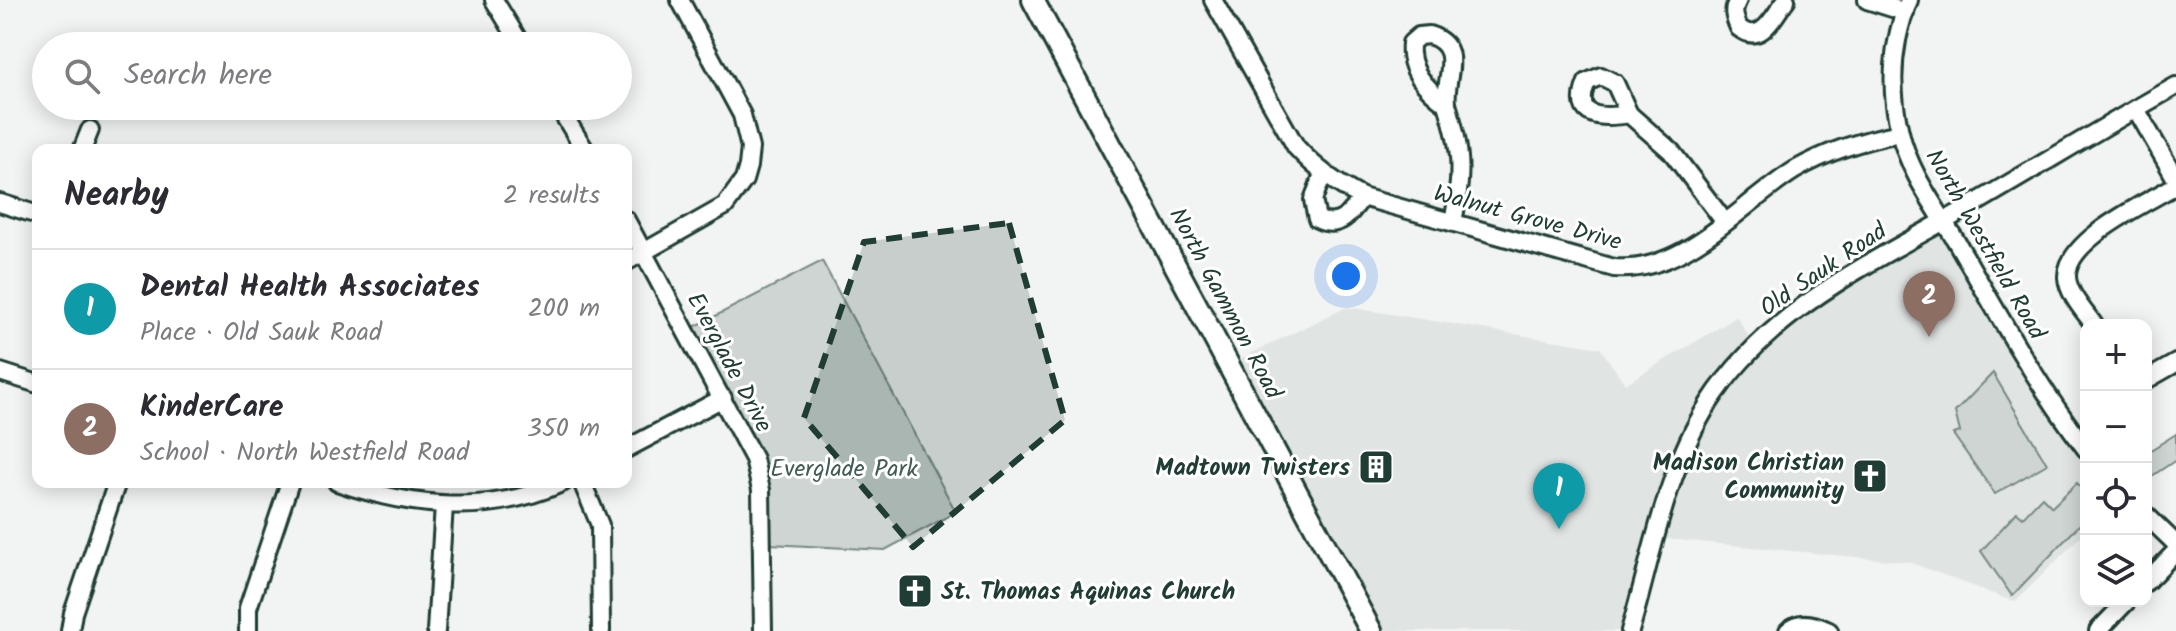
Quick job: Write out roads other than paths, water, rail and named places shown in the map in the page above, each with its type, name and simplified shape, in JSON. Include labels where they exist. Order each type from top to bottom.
[{"type":"main road","name":"North Gammon Road","points":[[1033,0],[1371,631]]},
{"type":"street","points":[[494,0],[513,32]]},
{"type":"street","points":[[632,259],[725,206],[744,180],[750,157],[748,130],[742,115],[680,0]]},
{"type":"street","name":"Walnut Grove Drive","points":[[1213,0],[1278,120],[1296,147],[1323,174],[1362,197],[1614,268],[1645,267],[1670,258],[1694,245],[1799,168],[1848,145],[1900,133]]},
{"type":"street","points":[[1738,0],[1734,16],[1739,28],[1753,34],[1762,32],[1786,0]]},
{"type":"street","points":[[1867,0],[1907,6]]},
{"type":"street","name":"North Westfield Road","points":[[1907,6],[1893,69],[1893,99],[1912,169],[2046,394],[2080,441]]},
{"type":"street","name":"Old Sauk Road","points":[[1630,631],[1683,454],[1701,418],[1733,370],[1767,335],[1801,307],[1944,221],[1956,207],[2069,148],[2176,86]]},
{"type":"street","points":[[1447,104],[1459,147],[1461,169],[1453,222]]},
{"type":"street","points":[[2136,109],[2176,179]]},
{"type":"street","points":[[1629,114],[1671,151],[1724,221]]},
{"type":"street","points":[[567,120],[581,144]]},
{"type":"street","points":[[84,144],[90,130]]},
{"type":"street","points":[[1323,174],[1313,200],[1317,219],[1334,224],[1344,219],[1362,197]]},
{"type":"street","points":[[2090,319],[2067,280],[2073,254],[2111,223],[2176,185]]},
{"type":"street","points":[[0,203],[32,213]]},
{"type":"street","name":"Everglade Drive","points":[[632,231],[746,441],[759,475],[763,631]]},
{"type":"street","points":[[2152,377],[2176,363]]},
{"type":"street","points":[[0,372],[32,382]]},
{"type":"street","points":[[632,446],[723,398]]},
{"type":"street","points":[[2071,430],[2080,423]]},
{"type":"street","points":[[70,631],[73,613],[115,488]]},
{"type":"street","points":[[248,631],[248,608],[288,488]]},
{"type":"street","points":[[358,488],[403,501],[444,505],[496,504],[548,488]]},
{"type":"street","points":[[585,488],[600,525],[601,631]]},
{"type":"street","points":[[436,631],[444,505]]},
{"type":"street","points":[[2152,521],[2176,544]]},
{"type":"street","points":[[2152,576],[2176,551]]},
{"type":"street","points":[[2098,631],[2121,607]]},
{"type":"street","points":[[1788,631],[1797,624],[1807,624],[1829,631]]},
{"type":"place","name":"KinderCare","points":[[1929,337]]},
{"type":"place","name":"Madtown Twisters","points":[[1376,467]]},
{"type":"place","name":"Madison Christian Community","points":[[1870,476]]},
{"type":"place","name":"Dental Health Associates","points":[[1559,529]]},
{"type":"place","name":"St. Thomas Aquinas Church","points":[[915,591]]},
{"type":"park label","name":"Everglade Park","points":[[844,468]]}]
